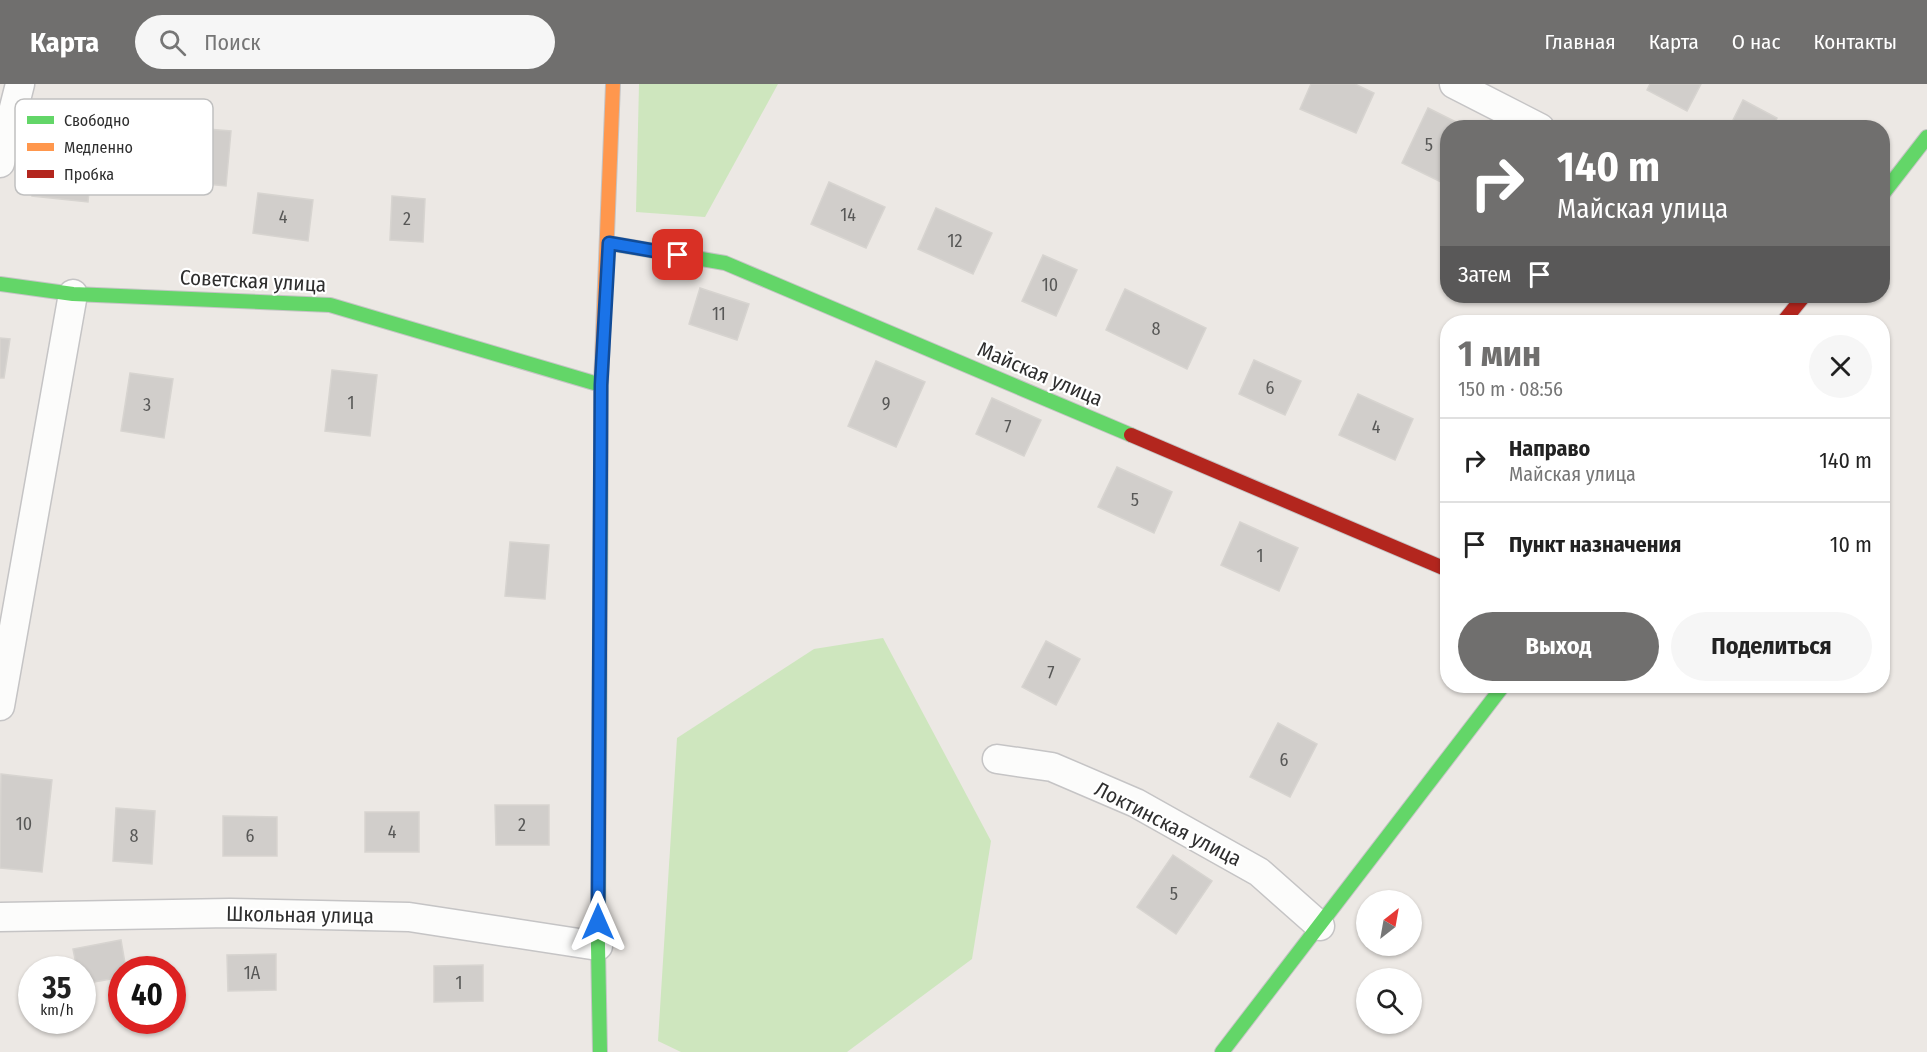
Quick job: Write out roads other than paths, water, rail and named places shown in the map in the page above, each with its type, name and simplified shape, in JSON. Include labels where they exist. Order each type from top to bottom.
[{"type":"street","points":[[16,99],[20,84]]},
{"type":"street","points":[[600,1052],[598,946],[601,385],[609,243],[613,84]]},
{"type":"street","points":[[1454,84],[1524,120]]},
{"type":"street","points":[[0,163],[15,104]]},
{"type":"street","points":[[1890,185],[1927,137]]},
{"type":"street","name":"Майская улица","points":[[609,243],[725,263],[1440,567]]},
{"type":"street","name":"Советская улица","points":[[0,284],[73,294],[330,305],[601,385]]},
{"type":"street","points":[[0,706],[73,294]]},
{"type":"street","points":[[1789,315],[1798,303]]},
{"type":"street","points":[[1222,1052],[1498,693]]},
{"type":"street","name":"Локтинская улица","points":[[997,759],[1052,767],[1136,803],[1259,872],[1320,926]]},
{"type":"street","name":"Школьная улица","points":[[0,917],[230,913],[409,917],[598,946]]}]
